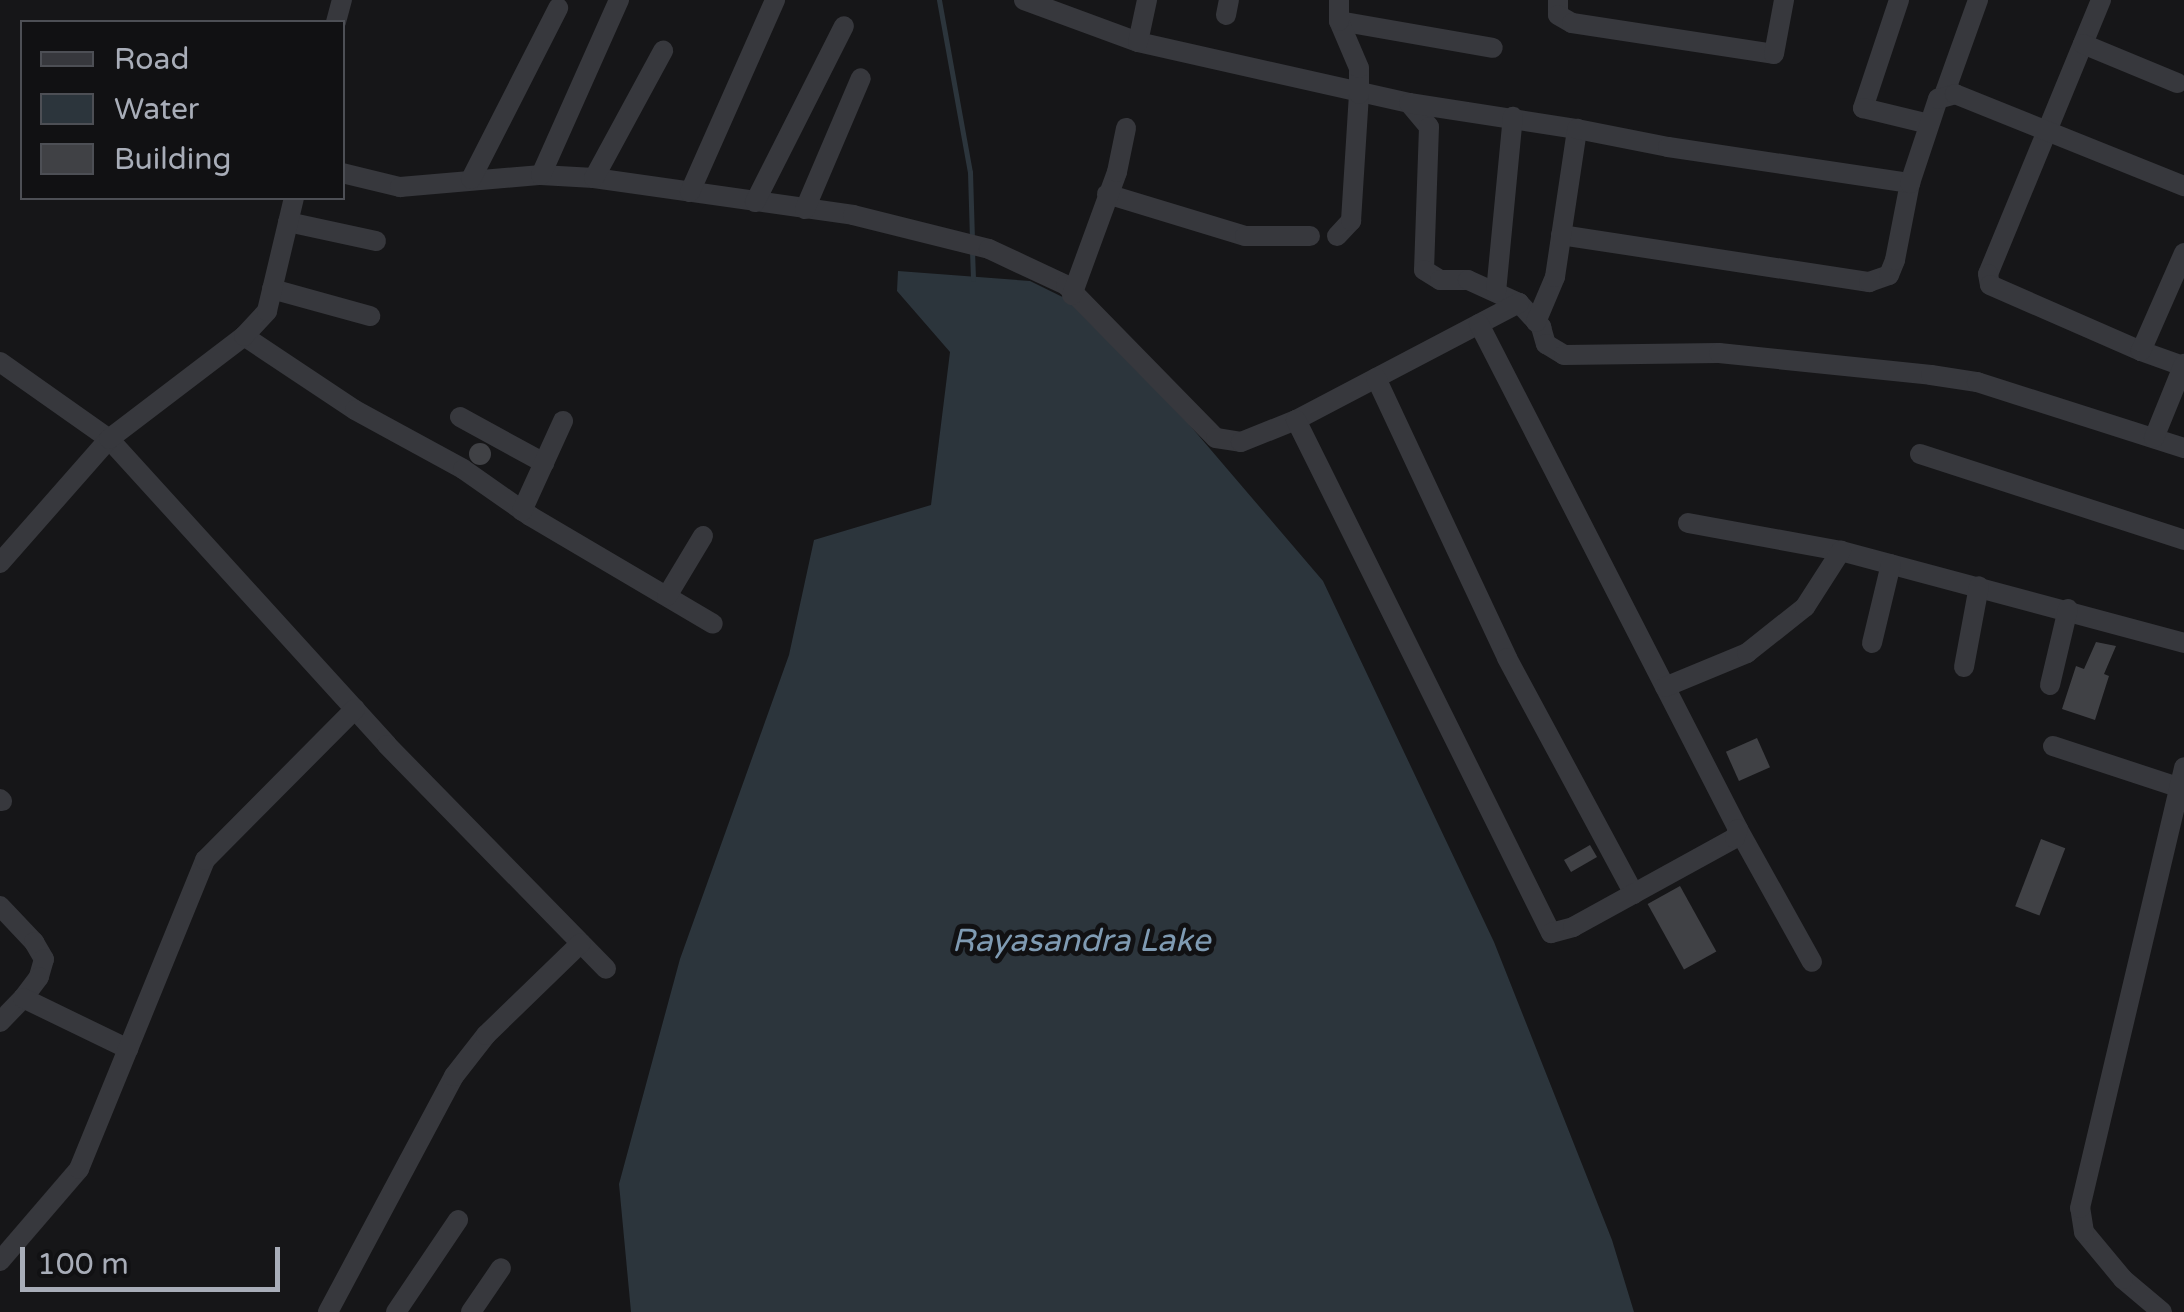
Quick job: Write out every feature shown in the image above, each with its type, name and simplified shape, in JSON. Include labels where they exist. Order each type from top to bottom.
[{"type":"street","points":[[540,175],[620,0]]},
{"type":"street","points":[[690,192],[776,0]]},
{"type":"street","points":[[1024,0],[1138,42],[1359,94],[1514,117],[1668,147],[1910,183]]},
{"type":"street","points":[[1138,42],[1147,0]]},
{"type":"street","points":[[1558,0],[1558,15],[1572,23],[1774,54],[1784,0]]},
{"type":"street","points":[[1899,0],[1863,108],[1929,124]]},
{"type":"street","points":[[1561,235],[1869,282],[1889,275],[1896,260],[1910,183],[1929,124],[1978,0]]},
{"type":"street","points":[[2101,0],[1992,262],[1990,285],[2140,351],[2184,365],[2154,438]]},
{"type":"street","points":[[471,179],[558,8]]},
{"type":"street","points":[[1339,10],[1493,48]]},
{"type":"street","points":[[1337,236],[1352,221],[1359,94],[1358,68],[1339,10]]},
{"type":"street","points":[[756,202],[844,26]]},
{"type":"street","points":[[2083,44],[2177,83]]},
{"type":"street","points":[[594,178],[663,51]]},
{"type":"street","points":[[805,209],[861,78]]},
{"type":"street","points":[[1944,94],[1955,94],[2184,186]]},
{"type":"street","points":[[1409,104],[1428,128],[1424,270],[1440,280],[1468,280],[1519,303],[1536,322],[1546,344],[1564,355],[1718,352],[1871,366],[1978,382],[2184,448]]},
{"type":"street","points":[[1496,292],[1514,117]]},
{"type":"street","points":[[1072,294],[1126,128]]},
{"type":"street","points":[[1536,322],[1555,277],[1577,128]]},
{"type":"street","points":[[345,173],[400,187],[540,175],[594,178],[805,209],[989,249],[1066,285],[1216,438],[1241,442],[1296,420],[1519,303]]},
{"type":"street","points":[[1107,194],[1245,236],[1310,236]]},
{"type":"street","points":[[0,563],[108,439],[244,336],[267,311],[294,200]]},
{"type":"street","points":[[288,222],[376,241]]},
{"type":"street","points":[[2140,351],[2184,253]]},
{"type":"street","points":[[272,290],[370,316]]},
{"type":"street","points":[[1478,324],[1738,829],[1812,962]]},
{"type":"street","points":[[244,336],[355,410],[463,469],[522,511],[713,624]]},
{"type":"street","points":[[0,362],[108,439],[354,709],[606,969]]},
{"type":"street","points":[[1376,378],[1507,658],[1634,894]]},
{"type":"street","points":[[460,417],[544,463]]},
{"type":"street","points":[[1296,420],[1550,933],[1573,927],[1736,838],[1738,829]]},
{"type":"street","points":[[522,511],[563,421]]},
{"type":"street","points":[[1920,454],[2184,540]]},
{"type":"street","points":[[1688,522],[1841,552],[2184,643]]},
{"type":"street","points":[[668,596],[703,536]]},
{"type":"street","points":[[1665,687],[1747,653],[1805,607],[1841,552]]},
{"type":"street","points":[[1872,644],[1890,564]]},
{"type":"street","points":[[1964,667],[1979,586]]},
{"type":"street","points":[[2050,685],[2068,610]]},
{"type":"street","points":[[0,1261],[79,1168],[205,860],[354,709]]},
{"type":"street","points":[[2053,746],[2181,777],[2080,1208],[2084,1232],[2123,1279],[2162,1312]]},
{"type":"street","points":[[0,906],[34,942],[44,959],[40,977],[0,1022]]},
{"type":"street","points":[[328,1312],[454,1076],[486,1036],[581,943]]},
{"type":"street","points":[[22,998],[128,1049]]},
{"type":"street","points":[[396,1312],[458,1220]]},
{"type":"street","points":[[472,1312],[501,1268]]},
{"type":"water","name":"Rayasandra Lake","points":[[898,271],[1030,281],[1093,312],[1323,581],[1494,942],[1612,1240],[1634,1312],[631,1312],[619,1184],[680,959],[789,655],[814,540],[931,505],[950,352],[897,291]]},
{"type":"building","points":[[480,443],[488,446],[488,462],[480,465],[472,462],[469,454],[472,446]]},
{"type":"building","points":[[2096,642],[2116,646],[2104,674],[2109,676],[2095,720],[2062,709],[2076,666],[2084,669]]},
{"type":"building","points":[[1757,738],[1770,767],[1739,781],[1726,752]]},
{"type":"building","points":[[2041,839],[2065,848],[2039,916],[2015,906]]},
{"type":"building","points":[[1590,845],[1597,857],[1571,872],[1564,860]]},
{"type":"building","points":[[1680,886],[1716,952],[1684,970],[1648,904]]},
{"type":"waterway","points":[[939,0],[970,172],[972,239]]},
{"type":"waterway","points":[[972,250],[973,279]]}]
